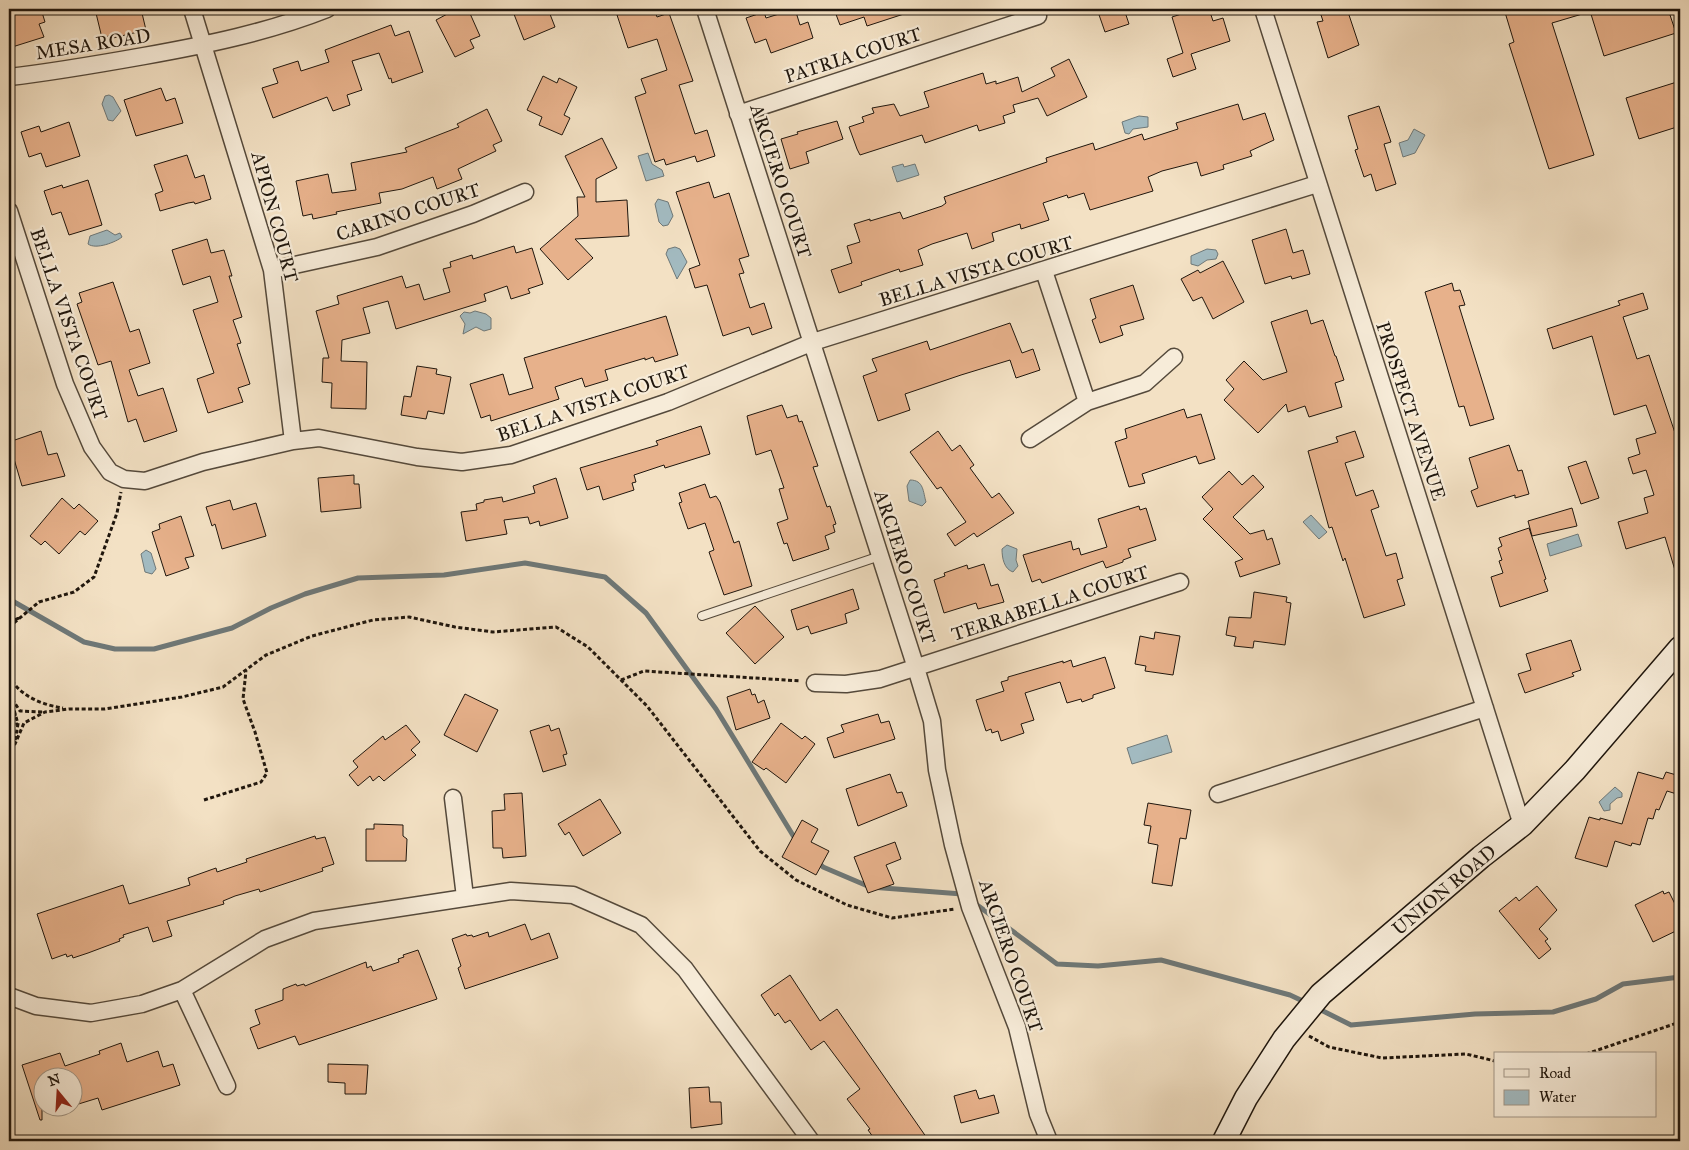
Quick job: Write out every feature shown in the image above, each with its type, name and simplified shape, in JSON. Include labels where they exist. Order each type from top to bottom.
[{"type":"main road","name":"UNION ROAD","points":[[1224,1141],[1246,1098],[1279,1046],[1321,994],[1481,857],[1522,825],[1576,770],[1680,648]]},
{"type":"street","name":"APION COURT","points":[[192,9],[272,270],[293,441]]},
{"type":"street","name":"MESA ROAD","points":[[9,77],[102,64],[204,45],[298,21],[327,9]]},
{"type":"street","name":"ARCIERO COURT","points":[[705,9],[916,668],[932,721],[937,770],[953,845],[970,907],[1017,1027],[1038,1114],[1049,1141]]},
{"type":"street","name":"PROSPECT AVENUE","points":[[1263,9],[1522,825]]},
{"type":"street","name":"PATRIA COURT","points":[[738,114],[1038,16]]},
{"type":"street","name":"BELLA VISTA COURT","points":[[9,211],[65,384],[92,447],[110,472],[124,479],[145,481],[202,462],[293,441],[319,438],[417,457],[462,462],[511,455],[668,402],[813,342],[1317,184]]},
{"type":"street","name":"CARINO COURT","points":[[272,270],[377,247],[473,214],[525,192]]},
{"type":"street","points":[[1044,271],[1087,402]]},
{"type":"street","points":[[1030,439],[1087,402],[1145,383],[1174,357]]},
{"type":"street","name":"TERRABELLA COURT","points":[[815,683],[846,684],[880,679],[1180,582]]},
{"type":"street","points":[[1218,794],[1485,708]]},
{"type":"street","points":[[453,798],[465,897]]},
{"type":"street","points":[[9,996],[36,1006],[91,1013],[142,1004],[182,990],[266,939],[314,921],[511,891],[574,895],[640,925],[685,969],[811,1141]]},
{"type":"street","points":[[182,990],[227,1086]]},
{"type":"lane","points":[[702,616],[880,556]]},
{"type":"path","points":[[9,627],[39,602],[74,592],[94,577],[117,513],[124,479]]},
{"type":"path","points":[[9,622],[22,617]]},
{"type":"path","points":[[9,675],[11,681],[26,695],[45,705],[69,709],[105,710],[182,697],[223,687],[266,655],[312,636],[373,620],[410,617],[455,627],[494,632],[556,627],[588,646],[647,706],[760,851],[796,880],[847,905],[892,918],[970,907]]},
{"type":"path","points":[[204,800],[261,782],[267,773],[243,699],[246,670]]},
{"type":"path","points":[[621,680],[644,671],[815,683]]},
{"type":"path","points":[[9,693],[20,711],[45,712],[69,709]]},
{"type":"path","points":[[9,693],[18,724],[12,751]]},
{"type":"path","points":[[9,709],[16,717]]},
{"type":"path","points":[[9,758],[24,724],[45,712]]},
{"type":"path","points":[[9,725],[18,724]]},
{"type":"path","points":[[1592,1052],[1680,1022]]},
{"type":"path","points":[[1308,1035],[1329,1047],[1382,1058],[1466,1054],[1494,1061]]},
{"type":"water","points":[[105,96],[113,97],[121,111],[113,121],[108,120],[102,104]]},
{"type":"water","points":[[1139,116],[1148,117],[1148,127],[1133,129],[1129,134],[1125,133],[1122,122]]},
{"type":"water","points":[[1414,129],[1425,135],[1415,153],[1403,157],[1399,143],[1408,140]]},
{"type":"water","points":[[648,153],[652,164],[662,170],[664,176],[646,181],[638,156]]},
{"type":"water","points":[[903,164],[904,167],[915,164],[919,175],[897,182],[892,167]]},
{"type":"water","points":[[658,199],[668,202],[673,216],[668,225],[663,226],[659,222],[655,204]]},
{"type":"water","points":[[107,230],[115,235],[120,233],[122,237],[101,246],[88,244],[90,236]]},
{"type":"water","points":[[675,247],[680,249],[687,262],[677,279],[666,254],[668,249]]},
{"type":"water","points":[[1207,249],[1216,250],[1218,254],[1216,259],[1207,260],[1198,266],[1191,264],[1191,256]]},
{"type":"water","points":[[475,311],[486,314],[491,318],[491,329],[484,331],[476,327],[463,334],[465,324],[460,316],[464,312],[470,313]]},
{"type":"water","points":[[910,480],[918,482],[922,487],[926,502],[922,506],[909,501],[907,486]]},
{"type":"water","points":[[1311,515],[1327,532],[1319,539],[1303,522]]},
{"type":"water","points":[[1578,534],[1582,546],[1550,556],[1547,544]]},
{"type":"water","points":[[1007,545],[1017,549],[1016,560],[1018,566],[1013,572],[1007,568],[1003,559],[1002,549]]},
{"type":"water","points":[[146,550],[151,553],[156,569],[152,574],[145,572],[141,554]]},
{"type":"water","points":[[1167,735],[1172,752],[1132,764],[1127,748]]},
{"type":"water","points":[[1615,787],[1622,793],[1622,797],[1617,798],[1610,804],[1610,810],[1604,811],[1599,802]]},
{"type":"building","points":[[15,9],[41,9],[45,22],[39,24],[44,37],[9,48],[9,11]]},
{"type":"building","points":[[95,9],[141,9],[146,30],[113,38],[112,35],[102,38]]},
{"type":"building","points":[[449,9],[468,9],[480,36],[470,40],[474,48],[455,57],[436,20],[451,12]]},
{"type":"building","points":[[512,9],[548,9],[555,27],[524,40]]},
{"type":"building","points":[[636,9],[654,9],[657,17],[669,13],[693,81],[679,85],[695,134],[707,130],[715,156],[697,162],[695,156],[666,165],[664,159],[655,162],[635,97],[646,93],[641,79],[667,70],[657,39],[628,48],[617,15]]},
{"type":"building","points":[[795,9],[800,25],[808,22],[813,38],[771,53],[766,39],[755,43],[746,18],[764,12],[766,18]]},
{"type":"building","points":[[834,9],[912,9],[913,11],[867,26],[864,17],[840,25]]},
{"type":"building","points":[[1097,9],[1124,9],[1129,24],[1105,32]]},
{"type":"building","points":[[1197,9],[1209,9],[1213,21],[1223,18],[1230,41],[1191,54],[1196,69],[1173,77],[1167,59],[1183,53],[1172,17]]},
{"type":"building","points":[[1319,9],[1347,9],[1359,45],[1328,58],[1317,22],[1323,21]]},
{"type":"building","points":[[1504,9],[1588,9],[1589,12],[1552,23],[1594,155],[1549,169],[1509,44],[1514,42]]},
{"type":"building","points":[[1598,9],[1668,9],[1676,33],[1604,56],[1590,11]]},
{"type":"building","points":[[391,25],[395,36],[409,31],[423,72],[392,83],[379,53],[352,61],[362,90],[347,95],[350,105],[333,111],[327,97],[273,118],[262,88],[278,83],[273,69],[298,61],[301,71],[329,62],[325,50]]},
{"type":"building","points":[[1069,59],[1087,97],[1047,116],[1038,98],[1013,105],[1015,112],[1003,116],[1005,123],[979,131],[977,125],[925,143],[922,135],[860,155],[857,149],[849,127],[864,122],[862,117],[874,113],[872,108],[894,104],[900,116],[929,107],[924,92],[983,73],[986,84],[996,81],[996,84],[1018,77],[1022,92],[1055,76],[1051,68]]},
{"type":"building","points":[[543,76],[557,83],[559,78],[577,87],[564,115],[570,118],[562,135],[539,125],[542,117],[527,110]]},
{"type":"building","points":[[1680,81],[1680,126],[1639,139],[1626,98]]},
{"type":"building","points":[[161,88],[166,101],[175,98],[183,123],[136,136],[124,100]]},
{"type":"building","points":[[1238,104],[1243,120],[1265,113],[1274,140],[1250,151],[1252,156],[1223,165],[1224,169],[1201,176],[1197,162],[1162,171],[1148,177],[1153,191],[1090,210],[1084,193],[1068,198],[1067,195],[1043,203],[1049,220],[1021,229],[1020,224],[992,233],[994,241],[972,249],[967,233],[932,244],[918,250],[923,265],[900,272],[899,269],[861,282],[862,285],[839,293],[831,270],[852,263],[847,246],[860,242],[854,224],[900,212],[903,219],[942,206],[946,203],[944,197],[1047,162],[1046,158],[1093,143],[1095,150],[1142,134],[1144,140],[1178,129],[1176,123]]},
{"type":"building","points":[[1379,106],[1391,142],[1384,144],[1396,184],[1376,191],[1371,174],[1364,177],[1355,150],[1358,149],[1348,116]]},
{"type":"building","points":[[487,109],[502,141],[493,145],[496,151],[458,169],[462,179],[437,189],[433,177],[402,189],[379,193],[381,203],[336,212],[337,214],[313,219],[312,214],[303,216],[296,181],[328,174],[332,193],[356,190],[351,163],[407,152],[405,148],[459,127],[457,124]]},
{"type":"building","points":[[837,121],[843,139],[806,152],[809,163],[790,169],[781,139],[798,134],[797,132]]},
{"type":"building","points":[[69,122],[80,156],[46,167],[41,153],[29,157],[21,132],[39,126],[41,132]]},
{"type":"building","points":[[602,138],[617,168],[596,179],[596,202],[627,200],[629,236],[575,239],[593,258],[568,280],[540,249],[578,216],[577,197],[585,197],[565,156]]},
{"type":"building","points":[[187,155],[195,178],[204,175],[211,199],[160,211],[155,194],[163,191],[154,165]]},
{"type":"building","points":[[88,180],[102,225],[69,235],[61,212],[52,215],[44,191],[62,185],[63,188]]},
{"type":"building","points":[[709,182],[714,198],[729,193],[749,256],[739,259],[744,273],[739,274],[750,308],[764,303],[772,328],[752,335],[749,327],[723,336],[707,285],[695,288],[689,269],[700,265],[676,192]]},
{"type":"building","points":[[1286,229],[1293,253],[1303,250],[1310,274],[1292,279],[1291,276],[1265,284],[1252,240]]},
{"type":"building","points":[[207,239],[211,253],[224,250],[232,276],[229,276],[242,317],[233,320],[241,343],[237,344],[250,384],[238,388],[243,402],[208,413],[197,379],[214,373],[193,310],[218,302],[210,276],[183,285],[172,250]]},
{"type":"building","points":[[514,246],[516,253],[532,248],[543,284],[528,289],[530,293],[511,299],[507,286],[484,294],[486,301],[396,329],[388,301],[363,308],[370,333],[342,340],[341,361],[367,362],[366,409],[331,408],[332,383],[322,382],[323,358],[329,358],[316,311],[339,304],[337,296],[402,276],[406,288],[419,284],[424,300],[450,292],[443,269],[451,267],[450,262],[472,255],[473,259]]},
{"type":"building","points":[[1223,261],[1244,302],[1213,319],[1202,297],[1193,301],[1181,279],[1198,270],[1200,273]]},
{"type":"building","points":[[113,282],[130,332],[139,329],[150,363],[129,370],[138,396],[163,388],[177,431],[144,442],[136,419],[128,422],[111,361],[98,365],[77,304],[82,302],[79,293]]},
{"type":"building","points":[[1452,283],[1454,291],[1460,290],[1465,305],[1459,306],[1494,419],[1470,426],[1464,406],[1459,407],[1425,292]]},
{"type":"building","points":[[1133,285],[1144,319],[1120,326],[1123,335],[1100,343],[1092,320],[1096,318],[1090,299]]},
{"type":"building","points":[[1643,293],[1648,309],[1623,317],[1637,359],[1649,355],[1680,448],[1680,576],[1677,577],[1665,537],[1626,549],[1618,522],[1648,513],[1644,498],[1654,495],[1646,470],[1633,474],[1628,458],[1640,454],[1636,439],[1656,433],[1646,405],[1614,415],[1592,336],[1553,349],[1547,329],[1620,305],[1618,301]]},
{"type":"building","points":[[1307,310],[1311,324],[1323,320],[1336,356],[1344,380],[1335,383],[1342,407],[1309,417],[1305,406],[1288,412],[1286,404],[1258,433],[1224,400],[1234,389],[1226,380],[1244,361],[1263,380],[1287,372],[1271,322]]},
{"type":"building","points":[[666,316],[678,355],[655,362],[653,357],[645,360],[645,358],[605,370],[608,380],[585,387],[582,378],[555,387],[559,399],[491,421],[490,415],[481,418],[470,384],[503,374],[509,395],[533,388],[524,358]]},
{"type":"building","points":[[1010,323],[1022,353],[1033,349],[1040,370],[1016,378],[1010,360],[961,375],[905,394],[910,410],[878,421],[863,376],[877,371],[872,359],[927,341],[930,350]]},
{"type":"building","points":[[417,366],[437,369],[436,374],[451,377],[444,414],[428,411],[426,419],[401,415],[404,396],[411,397]]},
{"type":"building","points":[[782,405],[787,418],[797,415],[799,422],[802,421],[818,466],[813,467],[827,507],[830,506],[836,524],[833,525],[835,532],[825,536],[829,549],[793,561],[787,543],[784,544],[777,523],[788,519],[779,489],[784,488],[771,450],[756,455],[747,416]]},
{"type":"building","points":[[1184,409],[1187,418],[1201,414],[1215,459],[1199,464],[1196,456],[1142,474],[1145,483],[1129,487],[1115,442],[1127,438],[1125,429]]},
{"type":"building","points":[[701,426],[710,454],[665,468],[664,465],[634,475],[636,482],[632,483],[634,490],[603,500],[599,486],[587,490],[580,468],[658,445],[656,441]]},
{"type":"building","points":[[41,431],[48,455],[57,453],[65,476],[22,486],[9,442]]},
{"type":"building","points":[[938,431],[952,451],[960,445],[974,465],[970,468],[992,498],[999,493],[1014,513],[977,537],[974,533],[955,546],[947,534],[966,522],[941,487],[937,489],[910,452]]},
{"type":"building","points":[[1355,431],[1364,457],[1345,463],[1356,496],[1373,490],[1379,507],[1371,510],[1386,556],[1396,553],[1403,578],[1397,580],[1405,605],[1364,618],[1345,558],[1343,561],[1332,527],[1329,528],[1308,451],[1338,442],[1336,437]]},
{"type":"building","points":[[1509,445],[1518,471],[1522,470],[1529,494],[1515,498],[1515,495],[1477,507],[1471,491],[1478,488],[1469,458]]},
{"type":"building","points":[[1586,461],[1599,498],[1581,504],[1568,467]]},
{"type":"building","points":[[1229,471],[1242,485],[1253,475],[1264,487],[1233,517],[1250,534],[1264,530],[1267,540],[1272,538],[1280,564],[1240,577],[1235,562],[1243,559],[1203,519],[1213,509],[1202,497]]},
{"type":"building","points":[[354,475],[354,484],[359,484],[361,508],[321,512],[318,478]]},
{"type":"building","points":[[556,478],[568,518],[540,526],[539,521],[530,524],[528,517],[504,520],[507,534],[466,541],[461,512],[477,510],[476,504],[484,502],[484,500],[502,497],[503,502],[535,493],[533,486]]},
{"type":"building","points":[[705,484],[710,498],[716,496],[720,502],[734,543],[739,541],[752,586],[724,595],[709,552],[714,550],[705,523],[688,529],[679,503],[682,502],[679,493]]},
{"type":"building","points":[[62,498],[74,509],[79,504],[98,521],[85,535],[80,531],[59,554],[45,541],[41,545],[30,536]]},
{"type":"building","points":[[230,500],[233,510],[256,503],[266,536],[222,549],[215,524],[212,526],[206,507]]},
{"type":"building","points":[[1139,506],[1140,510],[1146,508],[1156,540],[1128,549],[1131,557],[1106,568],[1103,561],[1042,583],[1040,579],[1032,582],[1023,555],[1071,541],[1073,550],[1079,548],[1081,555],[1107,547],[1098,519]]},
{"type":"building","points":[[1572,508],[1577,526],[1532,536],[1528,521]]},
{"type":"building","points":[[181,516],[194,556],[185,558],[189,568],[166,576],[152,532],[160,529],[159,524]]},
{"type":"building","points":[[1529,528],[1546,579],[1544,580],[1548,591],[1500,607],[1491,577],[1503,573],[1499,561],[1502,560],[1498,548],[1502,546],[1499,538]]},
{"type":"building","points":[[984,564],[991,586],[998,584],[1004,602],[978,609],[976,603],[944,613],[934,580],[945,576],[944,573],[967,565],[968,569]]},
{"type":"building","points":[[853,589],[859,609],[845,614],[847,623],[811,634],[808,626],[797,630],[791,610]]},
{"type":"building","points":[[1254,592],[1287,597],[1286,602],[1291,603],[1285,645],[1254,641],[1253,648],[1234,646],[1236,637],[1226,635],[1229,617],[1251,618]]},
{"type":"building","points":[[755,606],[784,637],[755,664],[726,633]]},
{"type":"building","points":[[1155,632],[1180,636],[1173,675],[1145,671],[1146,666],[1135,664],[1140,636],[1154,639]]},
{"type":"building","points":[[1571,640],[1581,670],[1572,673],[1574,676],[1525,693],[1518,674],[1531,670],[1526,654]]},
{"type":"building","points":[[1105,657],[1115,688],[1093,695],[1093,698],[1082,702],[1081,699],[1067,703],[1060,682],[1025,693],[1034,720],[1021,724],[1024,733],[1001,741],[998,731],[992,733],[991,729],[986,731],[976,700],[1004,691],[1001,682],[1008,680],[1008,677],[1063,661],[1063,663],[1071,660],[1073,667]]},
{"type":"building","points":[[750,689],[752,695],[755,694],[758,703],[764,700],[770,718],[736,730],[727,697]]},
{"type":"building","points":[[465,694],[498,710],[477,752],[444,735]]},
{"type":"building","points":[[878,714],[881,723],[889,721],[895,739],[834,758],[827,738],[844,732],[841,725]]},
{"type":"building","points":[[781,723],[802,739],[805,736],[815,744],[786,783],[766,768],[764,770],[752,762]]},
{"type":"building","points":[[406,725],[420,742],[411,750],[416,755],[384,781],[379,776],[373,781],[370,776],[358,786],[349,775],[358,767],[353,761],[383,736],[385,740]]},
{"type":"building","points":[[549,725],[551,731],[559,728],[567,754],[563,755],[566,765],[543,772],[530,731]]},
{"type":"building","points":[[1638,772],[1663,779],[1666,772],[1680,776],[1680,795],[1667,791],[1659,810],[1656,809],[1653,819],[1648,818],[1640,845],[1632,843],[1631,846],[1615,841],[1607,867],[1575,858],[1589,817],[1622,824]]},
{"type":"building","points":[[890,774],[897,793],[902,792],[907,806],[858,826],[846,789]]},
{"type":"building","points":[[522,793],[526,856],[503,858],[502,848],[493,848],[492,811],[505,810],[504,794]]},
{"type":"building","points":[[600,799],[621,833],[583,856],[569,832],[565,835],[558,824]]},
{"type":"building","points":[[1148,803],[1191,810],[1186,839],[1180,838],[1172,886],[1152,883],[1158,845],[1148,843],[1151,826],[1144,825]]},
{"type":"building","points":[[802,820],[818,829],[811,842],[829,851],[816,875],[782,857]]},
{"type":"building","points":[[374,824],[403,825],[403,836],[407,839],[406,861],[366,861],[366,829],[374,829]]},
{"type":"building","points":[[315,836],[316,839],[325,837],[334,864],[322,868],[323,871],[260,892],[259,889],[235,896],[223,901],[224,904],[167,921],[172,936],[153,942],[148,927],[123,935],[124,937],[119,939],[120,941],[73,958],[72,955],[67,957],[66,954],[52,959],[37,914],[123,885],[129,904],[190,885],[188,878],[216,868],[217,872],[247,862],[246,859]]},
{"type":"building","points":[[895,842],[901,859],[886,865],[894,884],[868,893],[854,857]]},
{"type":"building","points":[[1537,886],[1557,910],[1539,929],[1548,939],[1545,941],[1551,949],[1539,959],[1499,911],[1516,897],[1519,901]]},
{"type":"building","points":[[1663,891],[1664,894],[1669,892],[1680,914],[1680,929],[1653,942],[1635,905]]},
{"type":"building","points":[[525,924],[531,940],[549,933],[558,958],[465,989],[458,968],[461,966],[452,939],[466,934],[473,937],[488,932],[489,937]]},
{"type":"building","points":[[418,950],[437,999],[299,1045],[295,1036],[258,1049],[250,1028],[260,1024],[255,1010],[283,1000],[283,989],[296,984],[297,986],[304,984],[305,986],[366,962],[367,968],[371,966],[373,971],[399,962],[398,959],[404,957],[403,955]]},
{"type":"building","points":[[790,975],[820,1021],[837,1009],[929,1141],[876,1141],[868,1130],[870,1129],[847,1099],[860,1089],[824,1041],[811,1050],[790,1020],[785,1023],[778,1013],[775,1016],[761,995]]},
{"type":"building","points":[[121,1043],[127,1062],[158,1051],[163,1067],[173,1064],[180,1085],[102,1110],[98,1098],[82,1103],[82,1068],[32,1068],[32,1096],[22,1065],[60,1053],[65,1066],[100,1054],[99,1051]]},
{"type":"building","points":[[328,1064],[368,1065],[366,1094],[345,1094],[345,1083],[328,1082]]},
{"type":"building","points":[[709,1087],[710,1102],[721,1102],[722,1124],[691,1128],[689,1088]]},
{"type":"building","points":[[976,1090],[979,1099],[994,1095],[999,1113],[961,1123],[954,1096]]},
{"type":"waterway","points":[[9,599],[84,642],[115,649],[154,649],[232,628],[271,608],[305,594],[358,578],[444,575],[525,563],[605,577],[646,613],[716,709],[797,842]]},
{"type":"waterway","points":[[818,862],[823,867],[870,887],[962,894]]},
{"type":"waterway","points":[[973,902],[1057,964],[1098,966],[1161,960],[1290,995],[1307,1003]]},
{"type":"waterway","points":[[1317,1008],[1351,1025],[1475,1014],[1553,1012],[1596,999],[1623,984],[1680,977]]}]
